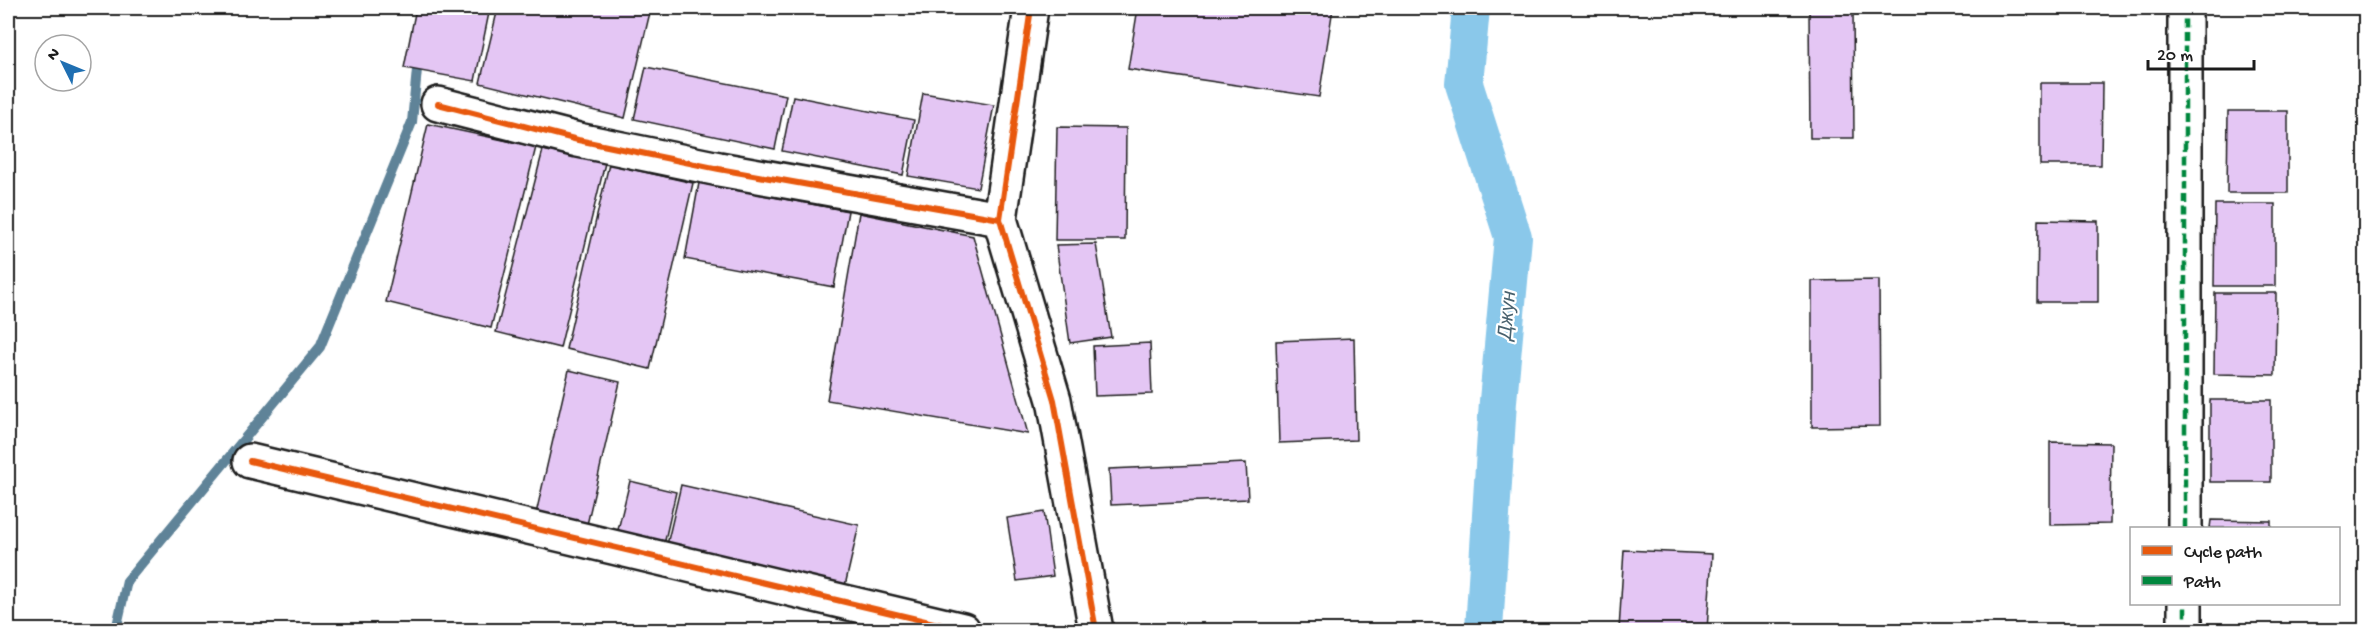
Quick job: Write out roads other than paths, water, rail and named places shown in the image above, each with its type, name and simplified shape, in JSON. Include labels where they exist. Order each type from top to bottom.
[{"type":"street","points":[[1031,8],[1000,219],[1054,400],[1096,630]]},
{"type":"street","points":[[2185,8],[2185,527]]},
{"type":"street","points":[[438,104],[578,140],[719,169],[1000,219]]},
{"type":"street","points":[[250,461],[963,630]]},
{"type":"street","points":[[2185,605],[2185,630]]},
{"type":"waterway","name":"Джун","points":[[1471,8],[1464,84],[1513,237],[1498,401],[1484,630]]},
{"type":"waterway","points":[[116,630],[127,581],[320,347],[412,122],[418,59]]}]
